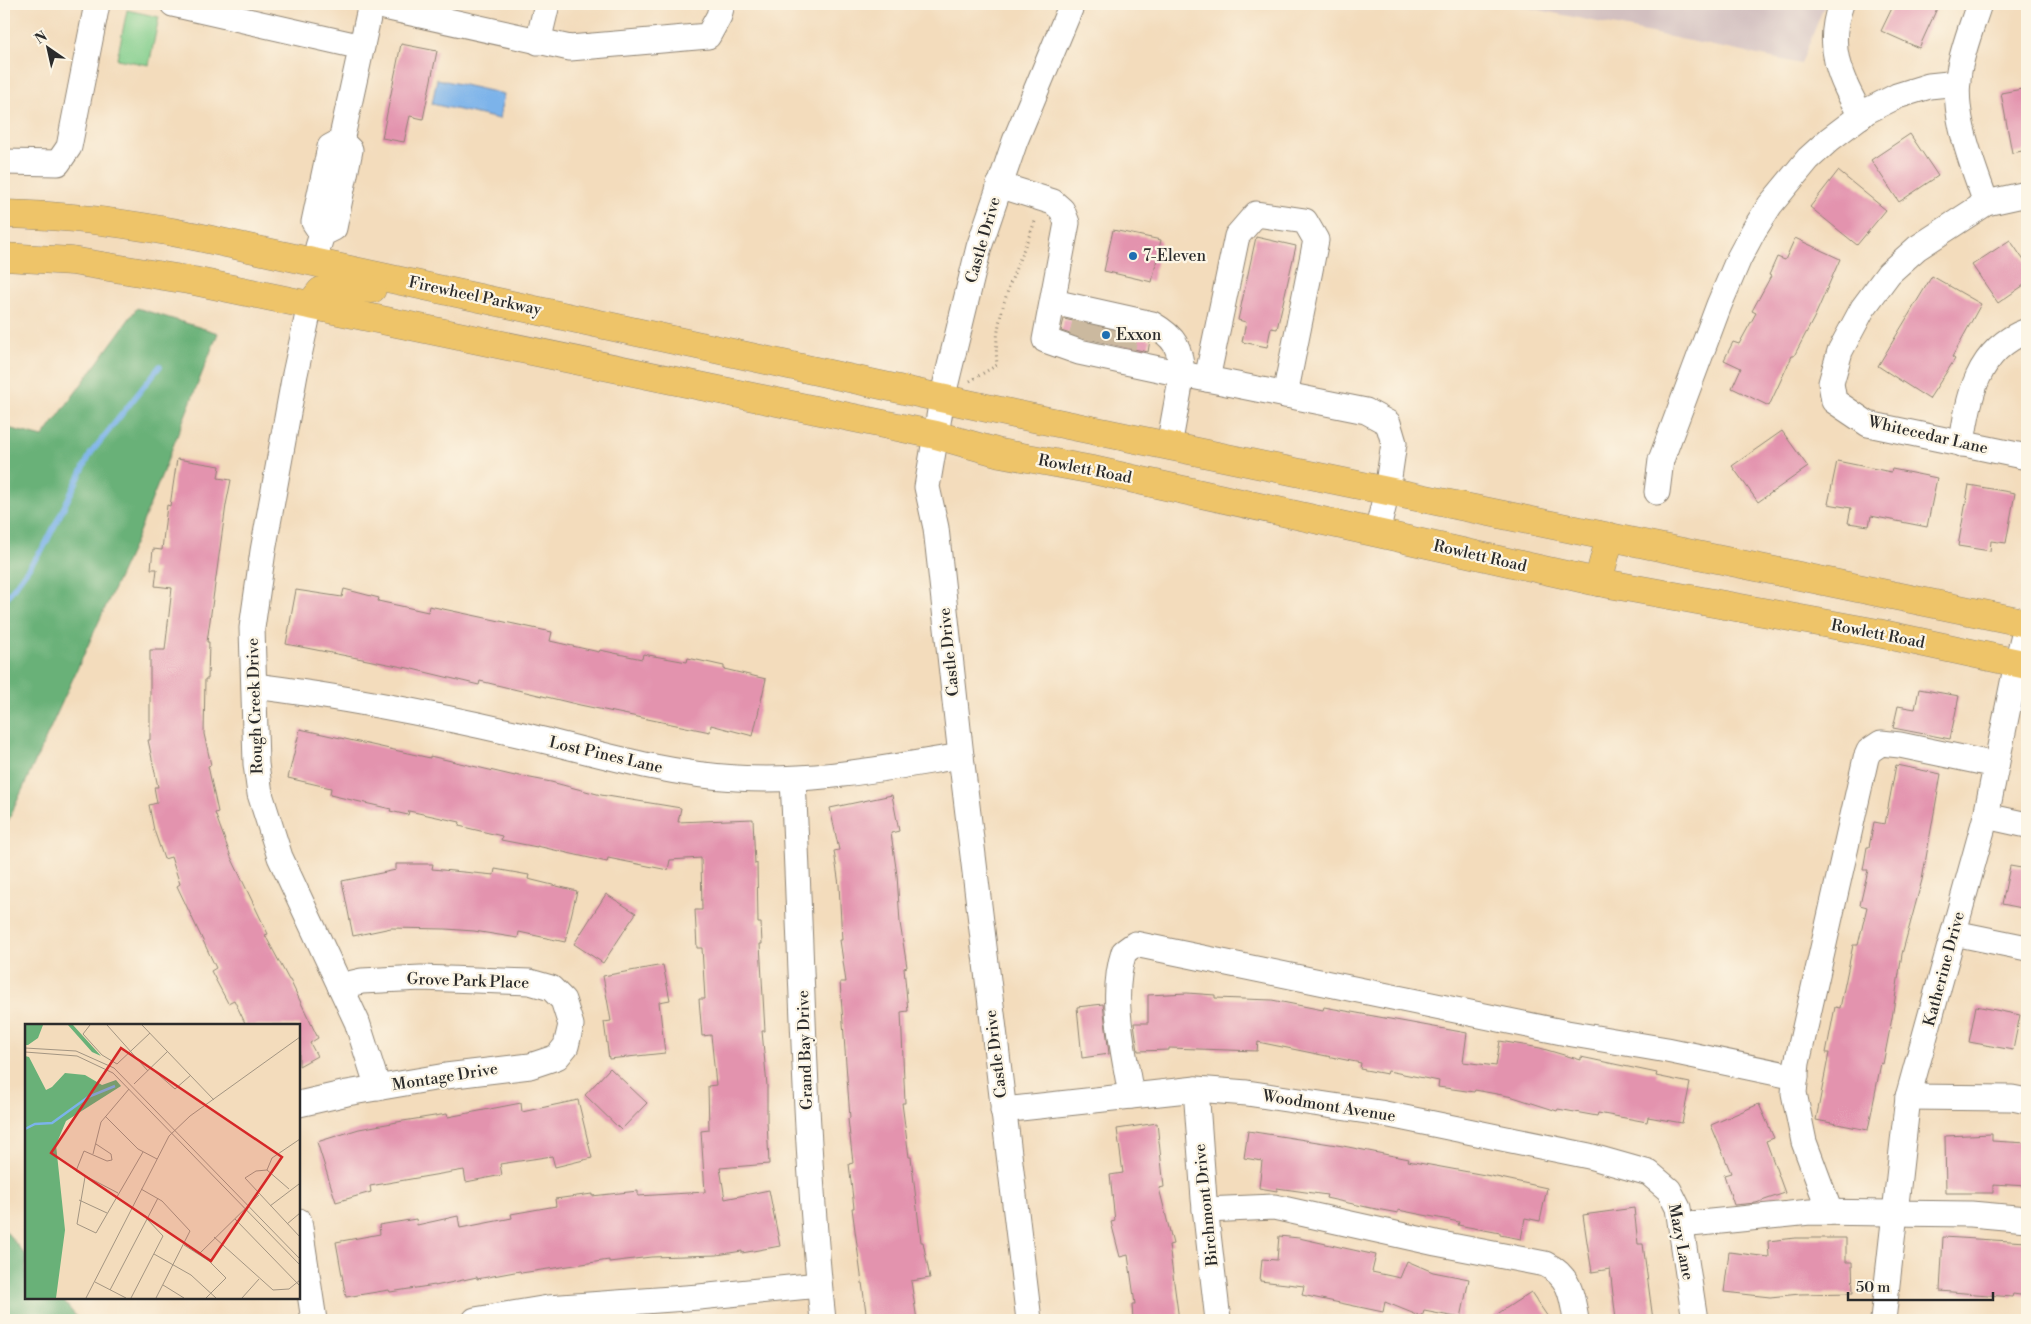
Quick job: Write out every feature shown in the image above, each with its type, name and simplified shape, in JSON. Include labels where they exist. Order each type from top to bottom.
[{"type":"main road","name":"Firewheel Parkway","points":[[4,214],[44,215],[153,228],[488,298],[942,398]]},
{"type":"main road","points":[[4,258],[72,261],[133,270],[936,435]]},
{"type":"main road","points":[[310,305],[321,291],[336,286],[488,298]]},
{"type":"main road","points":[[942,398],[2027,622]]},
{"type":"main road","name":"Rowlett Road","points":[[936,435],[1000,453],[1093,470],[1598,582],[1878,633],[2022,664]]},
{"type":"main road","points":[[1598,582],[1610,537]]},
{"type":"street","points":[[4,162],[58,163],[69,147],[96,4]]},
{"type":"street","points":[[173,4],[362,47]]},
{"type":"street","points":[[314,262],[322,234],[314,222],[330,147],[345,140],[371,4],[570,48],[708,36],[719,16],[722,4]]},
{"type":"street","points":[[538,42],[547,4]]},
{"type":"street","name":"Castle Drive","points":[[1030,1320],[960,756],[936,528],[926,487],[942,398],[979,247],[999,185],[1072,4]]},
{"type":"street","points":[[1837,4],[1834,30],[1835,59],[1844,84],[1861,116]]},
{"type":"street","points":[[1979,4],[1958,72],[1958,97],[1965,140],[1986,202],[2027,194]]},
{"type":"street","points":[[1657,492],[1661,460],[1739,258],[1754,230],[1775,198],[1808,159],[1830,139],[1861,116],[1897,96],[1929,86],[1958,83]]},
{"type":"street","points":[[999,185],[1053,202],[1062,210],[1067,223],[1045,340],[1104,335],[1152,324],[1164,331],[1173,341],[1180,353],[1182,374],[1169,446]]},
{"type":"street","name":"Whitecedar Lane","points":[[1986,202],[1917,248],[1889,274],[1863,308],[1840,351],[1831,383],[1834,401],[1868,424],[2027,457]]},
{"type":"street","points":[[1207,379],[1237,236],[1256,214],[1305,221],[1316,240],[1285,395]]},
{"type":"street","points":[[1053,302],[1104,335],[1182,374],[1366,411],[1388,423],[1394,443],[1387,491],[1377,533]]},
{"type":"street","name":"Rough Creek Drive","points":[[310,305],[295,374],[263,552],[252,628],[256,764],[265,809],[280,857],[357,1022],[378,1088]]},
{"type":"street","points":[[1962,444],[1969,404],[1982,367],[2008,340],[2027,331]]},
{"type":"street","name":"Katherine Drive","points":[[1883,1320],[1908,1097],[1986,816],[1996,765],[2022,664],[2027,622]]},
{"type":"street","name":"Lost Pines Lane","points":[[255,686],[304,692],[415,713],[683,772],[736,778],[793,780],[865,772],[960,756]]},
{"type":"street","points":[[1830,1212],[1804,1142],[1794,1093],[1801,1044],[1869,751],[1881,743],[1900,745],[1996,765]]},
{"type":"street","name":"Grand Bay Drive","points":[[793,780],[803,986],[807,1127],[823,1320]]},
{"type":"street","points":[[1986,816],[2027,825]]},
{"type":"street","points":[[1954,933],[2027,948]]},
{"type":"street","points":[[1131,1096],[1118,1007],[1118,972],[1124,952],[1135,944],[1567,1033],[1667,1050],[1750,1069],[1796,1077]]},
{"type":"street","name":"Grove Park Place","points":[[340,986],[362,982],[421,978],[530,982],[551,988],[563,1000],[571,1025]]},
{"type":"street","name":"Montage Drive","points":[[300,1104],[347,1092],[471,1072],[530,1066],[557,1057],[566,1046],[571,1025]]},
{"type":"street","name":"Woodmont Avenue","points":[[1003,1110],[1196,1089],[1247,1093],[1380,1113],[1589,1156],[1650,1173]]},
{"type":"street","name":"Birchmont Drive","points":[[1196,1089],[1206,1210],[1218,1320]]},
{"type":"street","points":[[1908,1097],[2012,1098],[2027,1101]]},
{"type":"street","name":"Mazy Lane","points":[[1650,1173],[1669,1190],[1678,1208],[1696,1320]]},
{"type":"street","points":[[1206,1210],[1274,1207],[1436,1243],[1545,1264],[1558,1270],[1569,1287],[1576,1320]]},
{"type":"street","points":[[1681,1226],[1810,1212],[1971,1214],[2027,1219]]},
{"type":"street","points":[[300,1228],[314,1320]]},
{"type":"street","points":[[475,1320],[548,1308],[699,1297],[819,1285]]},
{"type":"path","points":[[942,398],[997,365],[996,348],[1003,310],[1016,269],[1044,200]]},
{"type":"shaded area","points":[[1510,4],[1825,4],[1801,64]]},
{"type":"green space","points":[[127,10],[159,17],[149,65],[117,59]]},
{"type":"green space","points":[[137,308],[218,333],[135,542],[4,830],[4,427],[43,437]]},
{"type":"green space","points":[[4,1229],[25,1255],[25,1299],[62,1299],[79,1320],[4,1320]]},
{"type":"water","points":[[437,79],[504,94],[499,119],[432,104]]},
{"type":"building","points":[[1894,4],[1939,4],[1919,48],[1881,31]]},
{"type":"building","points":[[401,44],[437,51],[423,119],[410,116],[404,142],[382,138]]},
{"type":"building","points":[[2027,88],[2027,150],[2012,153],[2001,93]]},
{"type":"building","points":[[1910,134],[1938,176],[1899,202],[1871,160]]},
{"type":"building","points":[[1838,171],[1886,210],[1857,245],[1810,207]]},
{"type":"building","name":"7-Eleven","points":[[1113,230],[1161,240],[1152,282],[1104,271]]},
{"type":"building","points":[[1256,237],[1296,246],[1277,329],[1271,328],[1267,347],[1242,342],[1246,322],[1238,320]]},
{"type":"building","points":[[1795,238],[1840,259],[1815,316],[1794,356],[1792,356],[1769,406],[1732,388],[1741,368],[1724,360],[1733,342],[1739,344],[1756,313],[1752,311],[1771,276],[1769,275],[1777,257],[1785,260]]},
{"type":"building","points":[[2010,240],[2027,265],[2027,283],[1998,303],[1972,265]]},
{"type":"building","points":[[1932,276],[1981,304],[1952,357],[1955,359],[1929,399],[1878,366]]},
{"type":"building","name":"Exxon","points":[[1064,319],[1146,338],[1150,340],[1148,352],[1083,338],[1061,331]]},
{"type":"building","points":[[1782,431],[1808,467],[1758,502],[1732,466]]},
{"type":"building","points":[[177,459],[220,466],[218,478],[231,480],[207,642],[209,642],[208,679],[205,679],[204,734],[211,765],[208,766],[218,812],[215,813],[231,857],[268,934],[265,935],[290,980],[318,1038],[310,1043],[317,1056],[300,1065],[300,1024],[246,1024],[234,1000],[228,1003],[211,971],[216,968],[177,886],[180,884],[171,857],[164,859],[154,830],[149,805],[157,803],[154,787],[158,787],[148,740],[150,740],[150,650],[165,650],[172,588],[155,586],[157,569],[151,569],[153,549],[162,550],[167,505],[170,506]]},
{"type":"building","points":[[1837,461],[1891,472],[1892,469],[1937,478],[1927,527],[1871,516],[1869,526],[1848,523],[1851,508],[1828,504]]},
{"type":"building","points":[[1969,485],[2015,493],[2006,543],[1991,541],[1990,551],[1958,546]]},
{"type":"building","points":[[344,589],[379,598],[378,601],[428,612],[429,606],[552,632],[550,641],[599,652],[600,650],[642,659],[643,654],[687,662],[688,658],[724,666],[724,669],[766,679],[753,736],[711,725],[710,732],[580,705],[480,681],[479,685],[408,668],[286,644],[296,590],[342,597]]},
{"type":"building","points":[[1919,689],[1959,696],[1950,739],[1893,728],[1898,706],[1915,709]]},
{"type":"building","points":[[300,729],[515,776],[551,782],[601,795],[681,808],[678,822],[753,819],[755,864],[757,863],[758,923],[761,923],[762,944],[760,944],[765,1031],[762,1031],[767,1086],[769,1164],[720,1168],[725,1199],[769,1190],[780,1246],[742,1253],[742,1251],[717,1255],[651,1257],[609,1262],[609,1260],[521,1273],[520,1271],[477,1279],[477,1277],[435,1286],[390,1292],[389,1290],[346,1297],[336,1242],[380,1234],[379,1225],[416,1219],[417,1225],[458,1216],[460,1228],[512,1218],[511,1214],[556,1206],[555,1199],[638,1191],[638,1196],[705,1192],[701,1131],[709,1130],[708,1086],[716,1085],[711,1035],[702,1036],[699,999],[705,999],[702,948],[697,948],[695,910],[702,910],[701,858],[670,860],[668,870],[608,858],[607,862],[501,840],[502,836],[459,826],[460,822],[409,811],[408,815],[390,811],[391,809],[330,795],[331,788],[288,778]]},
{"type":"building","points":[[1896,765],[1941,774],[1922,880],[1902,954],[1892,1018],[1868,1130],[1816,1120],[1829,1053],[1826,1053],[1835,1007],[1840,1008],[1853,945],[1858,945],[1867,907],[1860,905],[1868,870],[1863,870],[1867,847],[1869,847],[1874,822],[1885,824]]},
{"type":"building","points":[[892,795],[899,831],[891,833],[897,875],[900,923],[907,967],[904,968],[908,1011],[901,1012],[905,1103],[902,1103],[909,1157],[911,1157],[921,1242],[923,1242],[930,1278],[911,1281],[917,1320],[867,1320],[852,1208],[854,1208],[849,1164],[853,1163],[848,1119],[850,1118],[840,982],[846,982],[840,940],[842,940],[839,885],[834,851],[839,850],[830,808]]},
{"type":"building","points":[[396,864],[433,864],[432,869],[494,875],[495,869],[529,875],[528,879],[577,891],[565,942],[519,932],[518,938],[446,929],[391,928],[353,936],[342,881],[396,870]]},
{"type":"building","points":[[2010,866],[2027,869],[2027,909],[2002,904]]},
{"type":"building","points":[[606,894],[636,913],[603,963],[574,944]]},
{"type":"building","points":[[663,965],[670,1000],[659,1002],[665,1053],[609,1059],[604,1022],[611,1021],[603,976]]},
{"type":"building","points":[[1187,993],[1215,995],[1215,998],[1272,1000],[1323,1010],[1324,1007],[1467,1033],[1463,1062],[1496,1066],[1500,1041],[1540,1048],[1581,1060],[1581,1057],[1657,1073],[1656,1076],[1690,1083],[1682,1123],[1648,1117],[1647,1122],[1598,1113],[1597,1116],[1558,1109],[1557,1111],[1513,1097],[1475,1090],[1474,1092],[1438,1087],[1439,1081],[1388,1071],[1387,1074],[1360,1069],[1361,1063],[1258,1042],[1257,1051],[1169,1048],[1169,1050],[1138,1051],[1134,1023],[1148,1023],[1148,995]]},
{"type":"building","points":[[1103,1004],[1109,1054],[1082,1058],[1077,1007]]},
{"type":"building","points":[[1976,1006],[2020,1015],[2013,1050],[1969,1042]]},
{"type":"building","points":[[610,1068],[647,1103],[621,1130],[585,1095]]},
{"type":"building","points":[[578,1100],[592,1158],[555,1167],[552,1156],[500,1164],[502,1175],[466,1182],[464,1170],[370,1186],[371,1192],[336,1202],[317,1142],[359,1129],[403,1121],[447,1114],[448,1117],[521,1103],[522,1112]]},
{"type":"building","points":[[1759,1104],[1774,1138],[1766,1141],[1785,1193],[1756,1203],[1734,1205],[1724,1175],[1731,1173],[1711,1125]]},
{"type":"building","points":[[1157,1123],[1164,1187],[1159,1188],[1173,1244],[1169,1245],[1179,1320],[1133,1320],[1132,1304],[1135,1304],[1128,1255],[1120,1257],[1111,1222],[1115,1221],[1110,1175],[1123,1173],[1117,1129]]},
{"type":"building","points":[[1248,1131],[1343,1146],[1409,1159],[1408,1161],[1547,1188],[1540,1221],[1525,1218],[1521,1239],[1458,1225],[1459,1222],[1398,1210],[1398,1213],[1326,1198],[1327,1195],[1277,1188],[1277,1191],[1259,1188],[1262,1161],[1244,1158]]},
{"type":"building","points":[[1992,1134],[1992,1141],[2027,1143],[2027,1186],[1993,1184],[1993,1193],[1946,1193],[1945,1136]]},
{"type":"building","points":[[1634,1208],[1638,1244],[1643,1244],[1653,1320],[1616,1320],[1610,1269],[1592,1272],[1583,1215]]},
{"type":"building","points":[[1279,1236],[1299,1238],[1376,1255],[1372,1272],[1400,1278],[1407,1261],[1433,1272],[1469,1279],[1461,1318],[1424,1311],[1422,1317],[1385,1302],[1383,1312],[1302,1295],[1304,1286],[1260,1281],[1262,1259],[1277,1260]]},
{"type":"building","points":[[1943,1237],[2027,1242],[2027,1296],[2013,1294],[2012,1297],[1940,1291]]},
{"type":"building","points":[[1796,1238],[1846,1238],[1846,1262],[1852,1262],[1853,1293],[1800,1294],[1770,1297],[1724,1292],[1729,1252],[1769,1257],[1768,1241]]},
{"type":"building","points":[[1531,1292],[1550,1320],[1488,1320]]},
{"type":"waterway","points":[[4,601],[44,547],[91,453],[160,366]]},
{"type":"tunnel","points":[[1081,338],[1085,322]]},
{"type":"tunnel","points":[[1102,342],[1106,326]]},
{"type":"tunnel","points":[[1123,347],[1127,331]]},
{"type":"place","name":"7-Eleven","points":[[1133,256]]},
{"type":"place","name":"Exxon","points":[[1106,335]]}]
